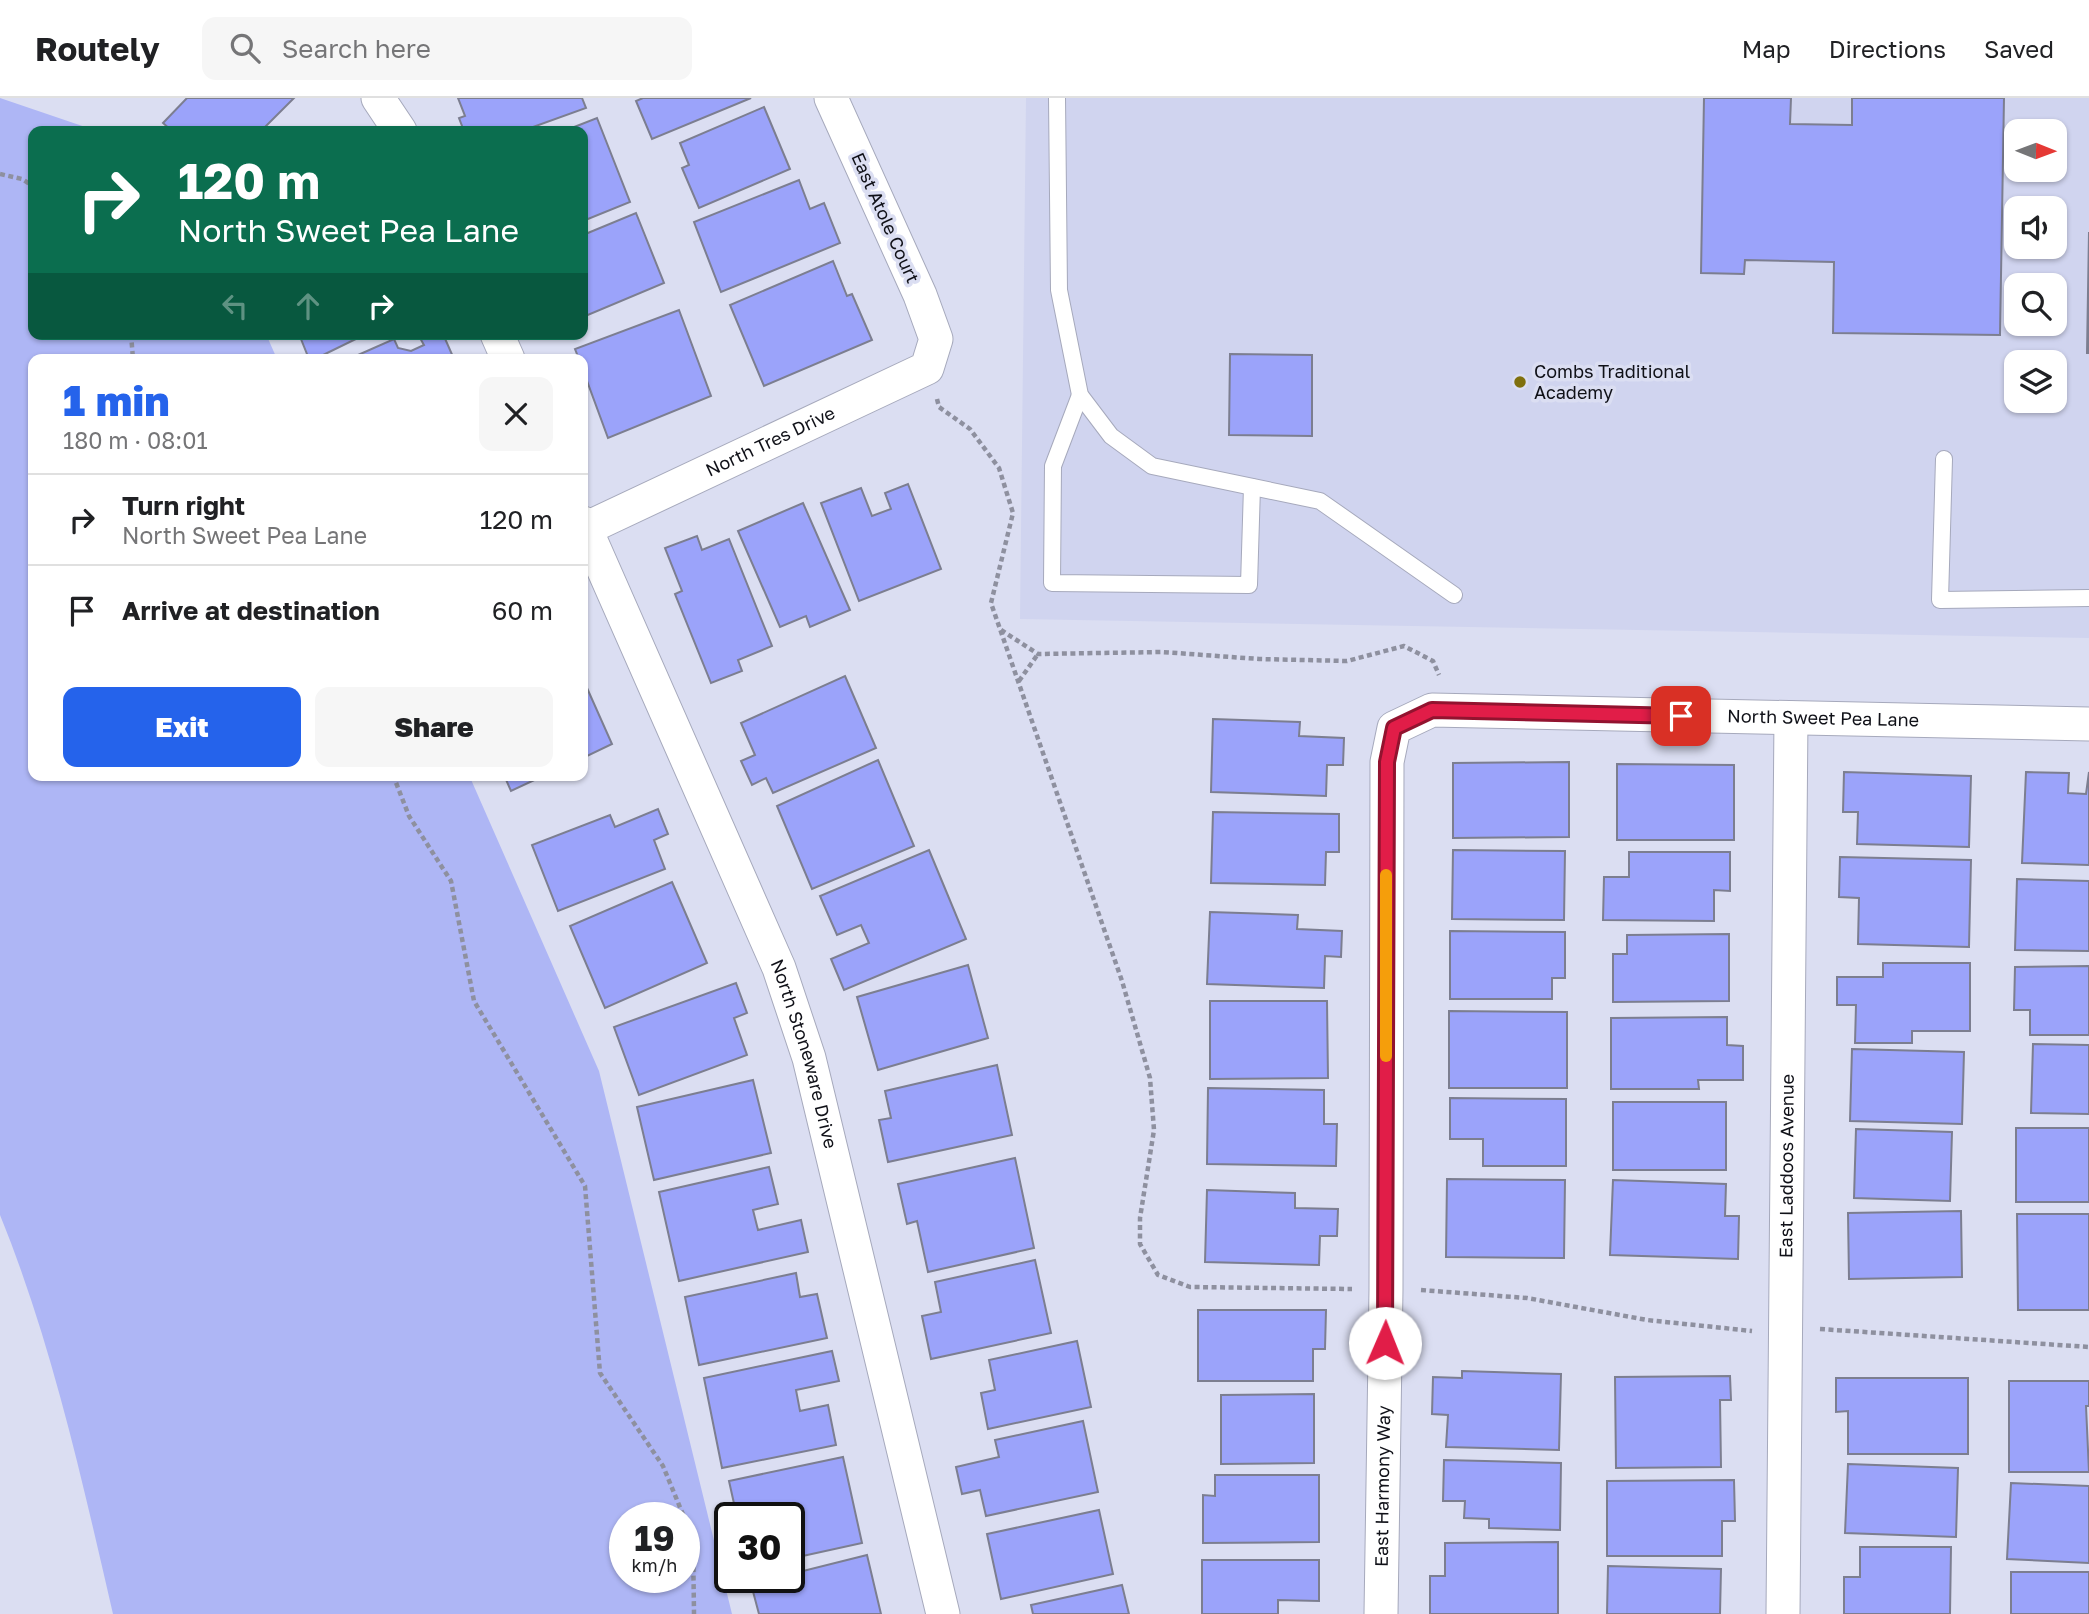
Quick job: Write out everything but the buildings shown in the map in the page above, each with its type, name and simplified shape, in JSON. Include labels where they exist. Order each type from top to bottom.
[{"type":"street","points":[[378,98],[397,126]]},
{"type":"street","name":"East Atole Court","points":[[831,98],[920,295],[931,354]]},
{"type":"street","name":"North Tres Drive","points":[[588,524],[931,354]]},
{"type":"street","name":"North Stoneware Drive","points":[[588,535],[779,968],[809,1058],[943,1614]]},
{"type":"street","name":"North Sweet Pea Lane","points":[[1394,728],[1432,710],[2089,724]]},
{"type":"street","name":"East Laddoos Avenue","points":[[1783,1614],[1791,718]]},
{"type":"street","name":"East Harmony Way","points":[[1381,1614],[1386,1289],[1387,762],[1394,728]]},
{"type":"lane","points":[[1057,98],[1059,290],[1080,395],[1111,436],[1152,466],[1320,501],[1454,595]]},
{"type":"lane","points":[[1080,395],[1053,466],[1052,583],[1249,585],[1252,487]]},
{"type":"lane","points":[[1944,459],[1940,600],[2089,598]]},
{"type":"path","points":[[0,174],[28,183]]},
{"type":"path","points":[[931,354],[939,407],[970,429],[999,468],[1013,513],[991,603],[1122,981],[1150,1079],[1154,1130],[1140,1218],[1140,1244],[1158,1275],[1190,1287],[1386,1289],[1527,1298],[1647,1320],[1738,1332],[1786,1329],[2089,1347]]},
{"type":"path","points":[[1000,630],[1038,654],[1162,652],[1259,659],[1347,661],[1404,646],[1433,660],[1439,675],[1432,710]]},
{"type":"path","points":[[1019,681],[1038,654]]},
{"type":"path","points":[[395,781],[409,816],[451,881],[474,1001],[585,1186],[600,1373],[663,1466],[678,1502]]},
{"type":"path","points":[[694,1593],[694,1614]]},
{"type":"shaded area","points":[[0,98],[82,126],[28,126],[28,340],[269,340],[275,354],[28,354],[28,781],[472,781],[599,1071],[714,1541],[714,1593],[727,1593],[732,1614],[113,1614],[77,1463],[35,1312],[0,1215]]},
{"type":"shaded area","name":"Combs Traditional Academy","points":[[1026,98],[2089,98],[2089,638],[1020,619]]},
{"type":"slow traffic","points":[[1386,875],[1386,1056]]},
{"type":"place","name":"Combs Traditional Academy","points":[[1520,382]]},
{"type":"route","points":[[1385,1343],[1387,762],[1394,728],[1432,710],[1681,716]]}]
